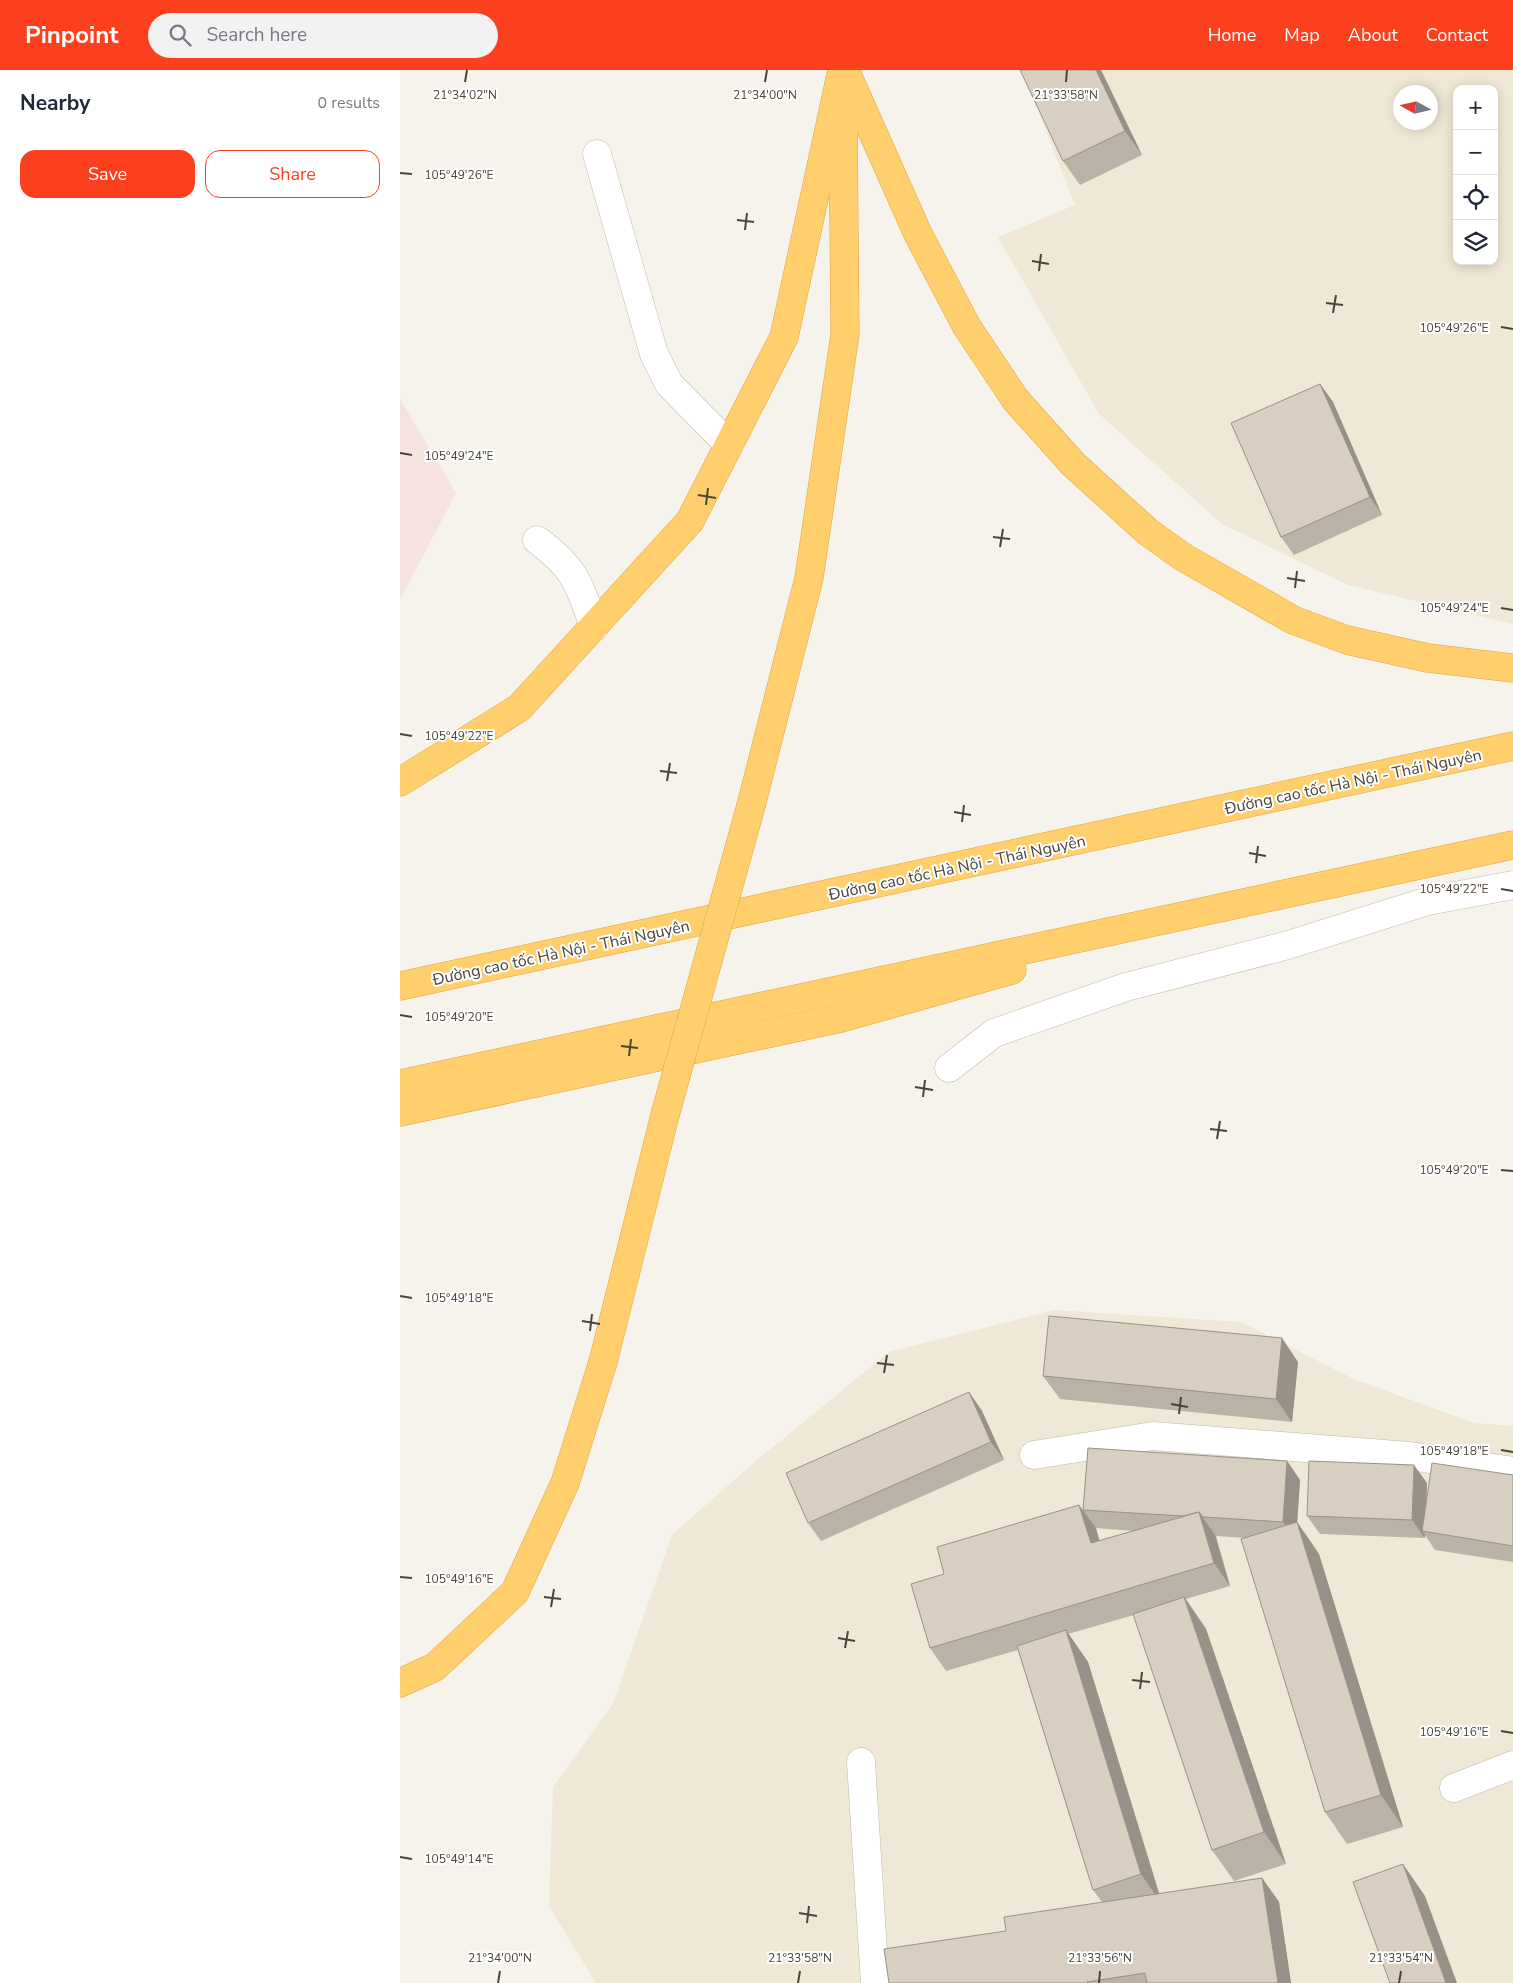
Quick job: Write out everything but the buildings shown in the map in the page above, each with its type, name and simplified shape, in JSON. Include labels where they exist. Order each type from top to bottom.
[{"type":"highway","points":[[400,782],[520,708],[690,521],[784,337],[843,70]]},
{"type":"highway","points":[[843,70],[918,234],[967,326],[1015,398],[1074,464],[1148,532],[1183,557],[1292,620],[1346,640],[1428,658],[1513,668]]},
{"type":"highway","points":[[400,1684],[435,1668],[515,1592],[565,1483],[602,1362],[665,1115],[752,802],[809,578],[845,334],[843,70]]},
{"type":"highway","name":"Đường cao tốc Hà Nội - Thái Nguyên","points":[[400,986],[1513,746]]},
{"type":"highway","points":[[400,1084],[1513,845]]},
{"type":"highway","points":[[400,1112],[841,1018],[1271,897]]},
{"type":"street","points":[[597,154],[654,354],[669,384],[729,445]]},
{"type":"street","points":[[537,540],[557,554],[572,571],[579,582],[594,627]]},
{"type":"street","points":[[949,1068],[994,1033],[1126,987],[1288,945],[1428,901],[1513,885]]},
{"type":"street","points":[[1034,1454],[1152,1436],[1409,1456],[1513,1471]]},
{"type":"street","points":[[861,1762],[875,1983]]},
{"type":"street","points":[[1454,1788],[1513,1765]]},
{"type":"shaded area","points":[[1022,70],[1513,70],[1513,624],[1348,585],[1222,524],[1099,414],[998,237],[1075,205]]},
{"type":"shaded area","points":[[400,399],[456,493],[400,600]]},
{"type":"shaded area","points":[[1054,1310],[1241,1322],[1354,1379],[1474,1423],[1513,1426],[1513,1983],[596,1983],[549,1906],[553,1787],[613,1704],[672,1535],[751,1465],[889,1352]]}]
